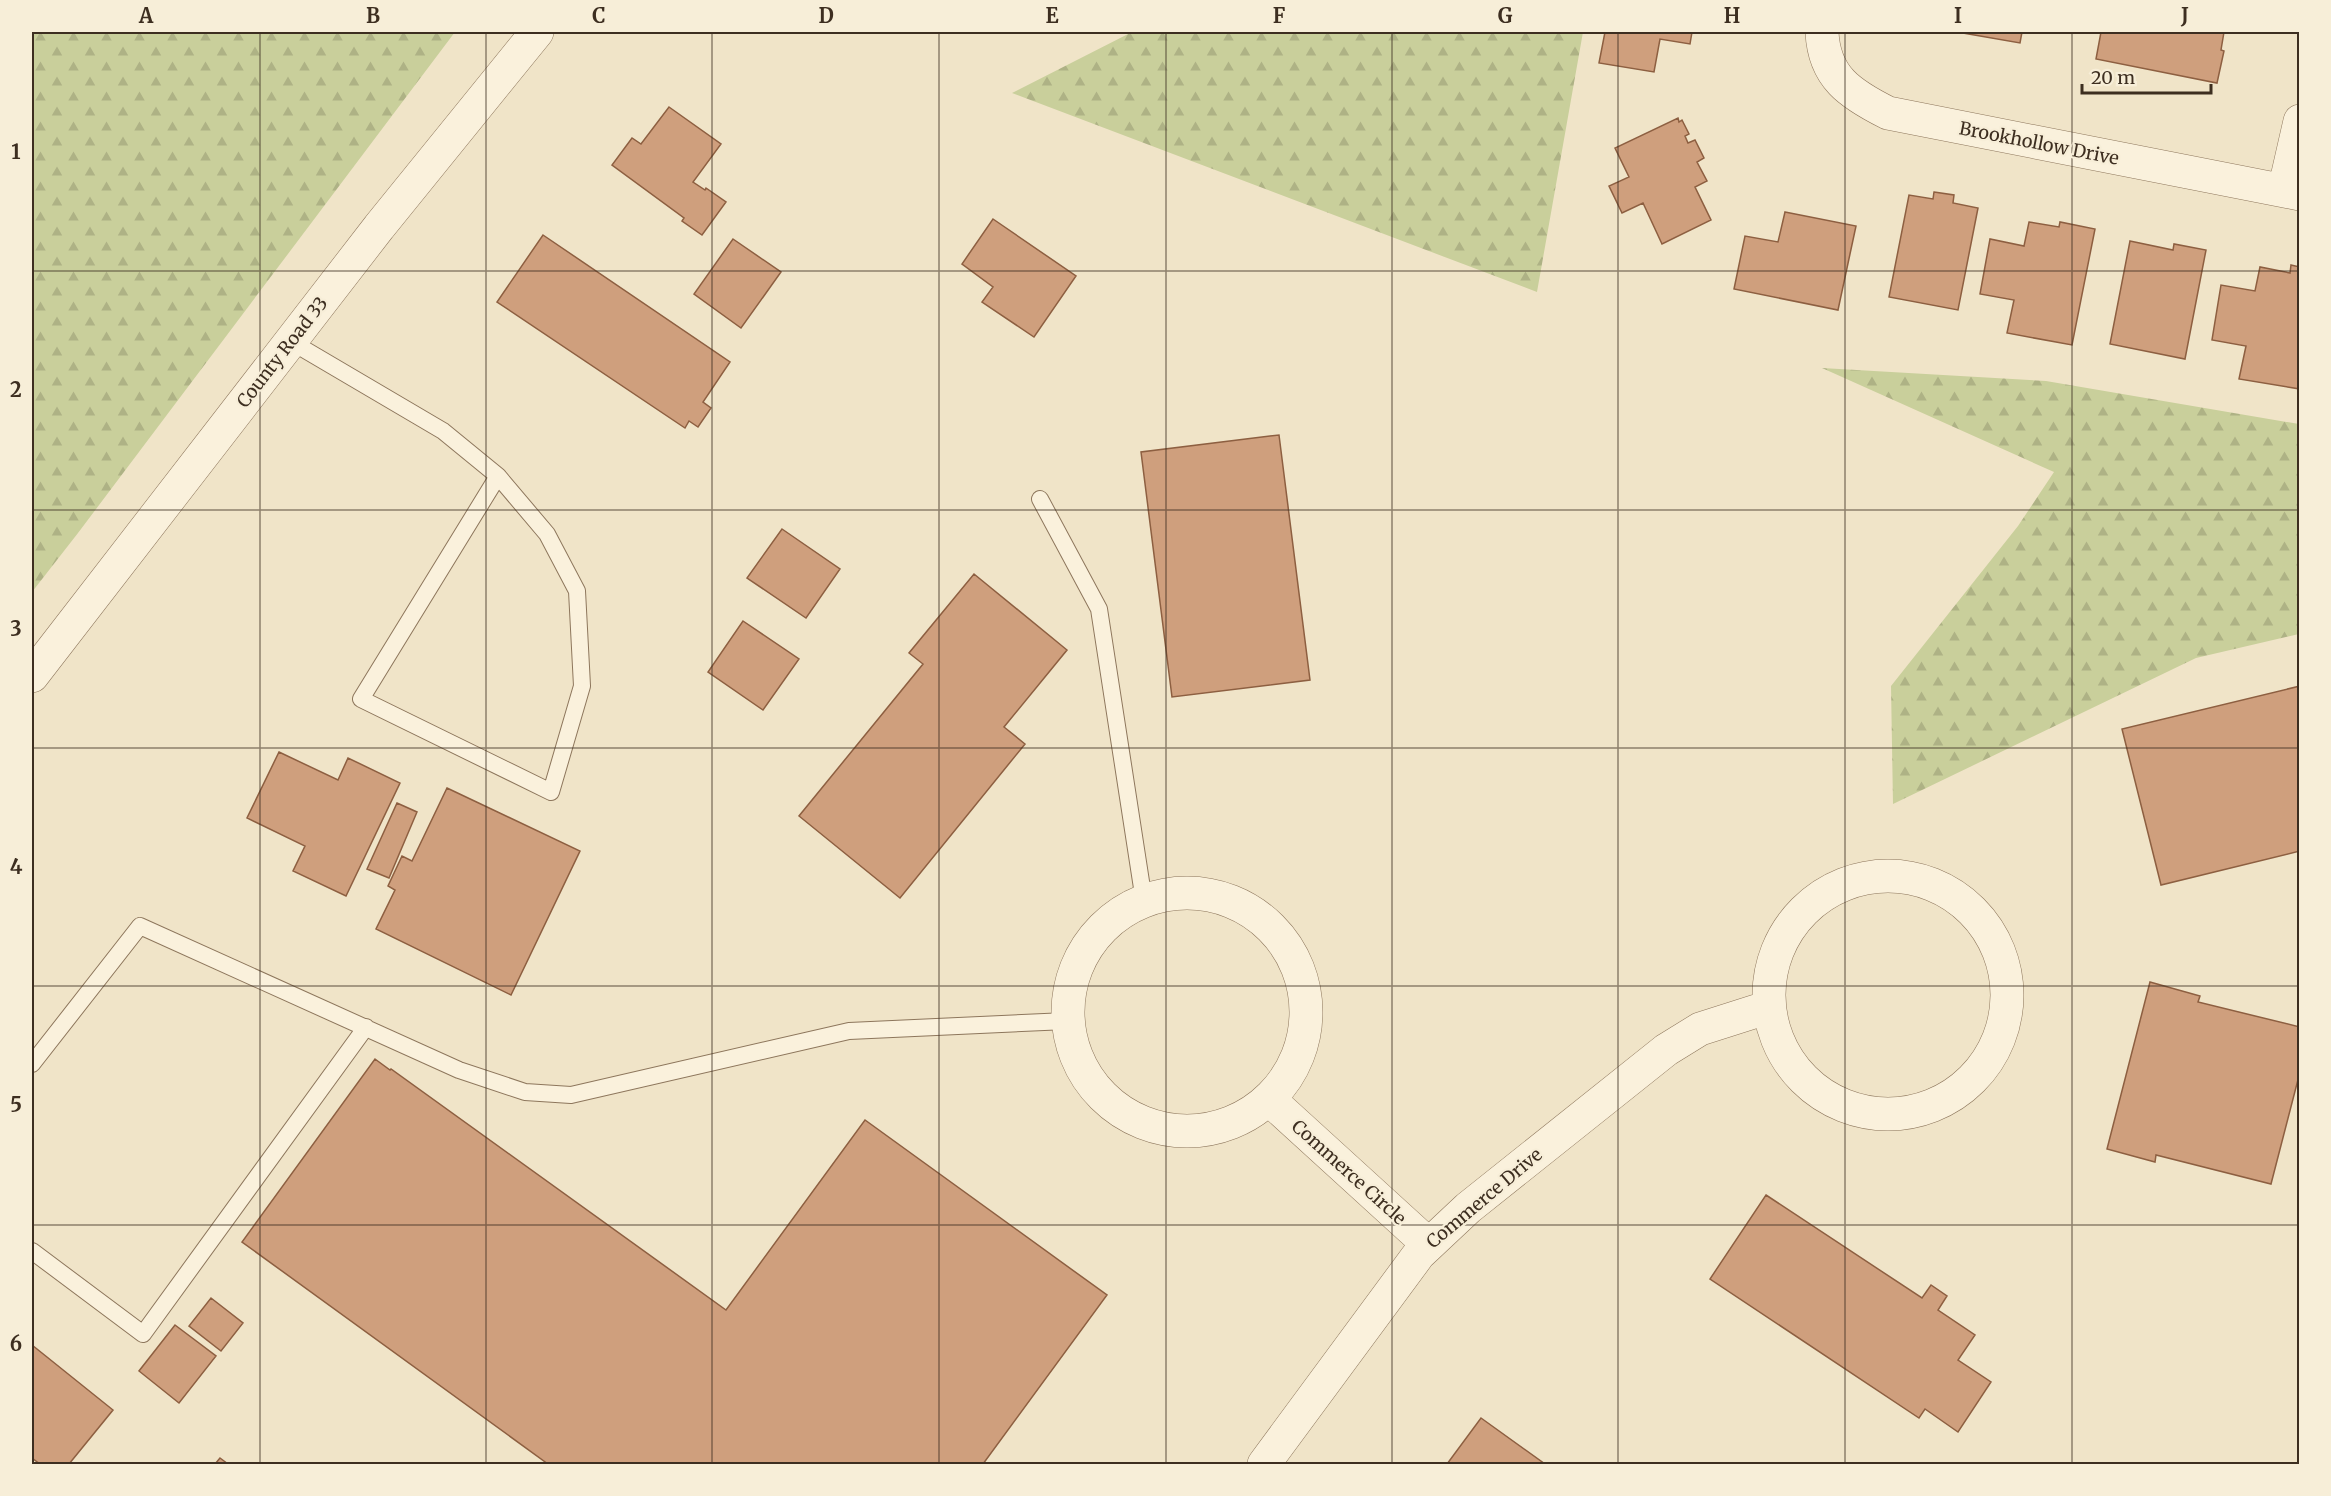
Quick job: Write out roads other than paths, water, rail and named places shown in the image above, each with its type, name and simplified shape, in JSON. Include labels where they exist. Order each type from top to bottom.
[{"type":"street","name":"County Road 33","points":[[32,676],[393,209],[537,32]]},
{"type":"street","name":"Brookhollow Drive","points":[[1822,32],[1823,52],[1831,69],[1845,86],[1863,100],[1888,113],[2292,193]]},
{"type":"street","points":[[2292,193],[2300,120]]},
{"type":"street","points":[[1882,875],[1915,878],[1945,890],[1971,909],[1992,934],[2004,964],[2008,996],[2005,1025],[1993,1054],[1975,1078],[1952,1097],[1924,1109],[1894,1114],[1864,1112],[1835,1102],[1810,1086],[1790,1063],[1776,1036],[1769,1007],[1770,975],[1779,944],[1797,916],[1821,896],[1851,881],[1882,875]]},
{"type":"street","points":[[1192,893],[1216,897],[1245,908],[1273,928],[1291,951],[1302,975],[1306,999],[1306,1024],[1301,1052],[1288,1080],[1270,1100],[1238,1120],[1211,1130],[1178,1130],[1150,1123],[1122,1110],[1099,1092],[1084,1072],[1073,1047],[1067,1021],[1069,992],[1075,970],[1089,942],[1111,919],[1144,901],[1162,894],[1192,893]]},
{"type":"street","name":"Commerce Drive","points":[[1264,1464],[1428,1244],[1468,1208],[1666,1050],[1700,1029],[1769,1007]]},
{"type":"street","name":"Commerce Circle","points":[[1270,1100],[1428,1244]]},
{"type":"lane","points":[[290,341],[443,431],[498,476],[547,534],[577,591],[582,686],[551,792],[361,699],[498,476]]},
{"type":"lane","points":[[1040,499],[1099,609],[1144,901]]},
{"type":"lane","points":[[32,1064],[140,926],[459,1070],[525,1092],[571,1095],[849,1031],[1067,1021]]},
{"type":"lane","points":[[32,1251],[143,1334],[366,1027]]}]
